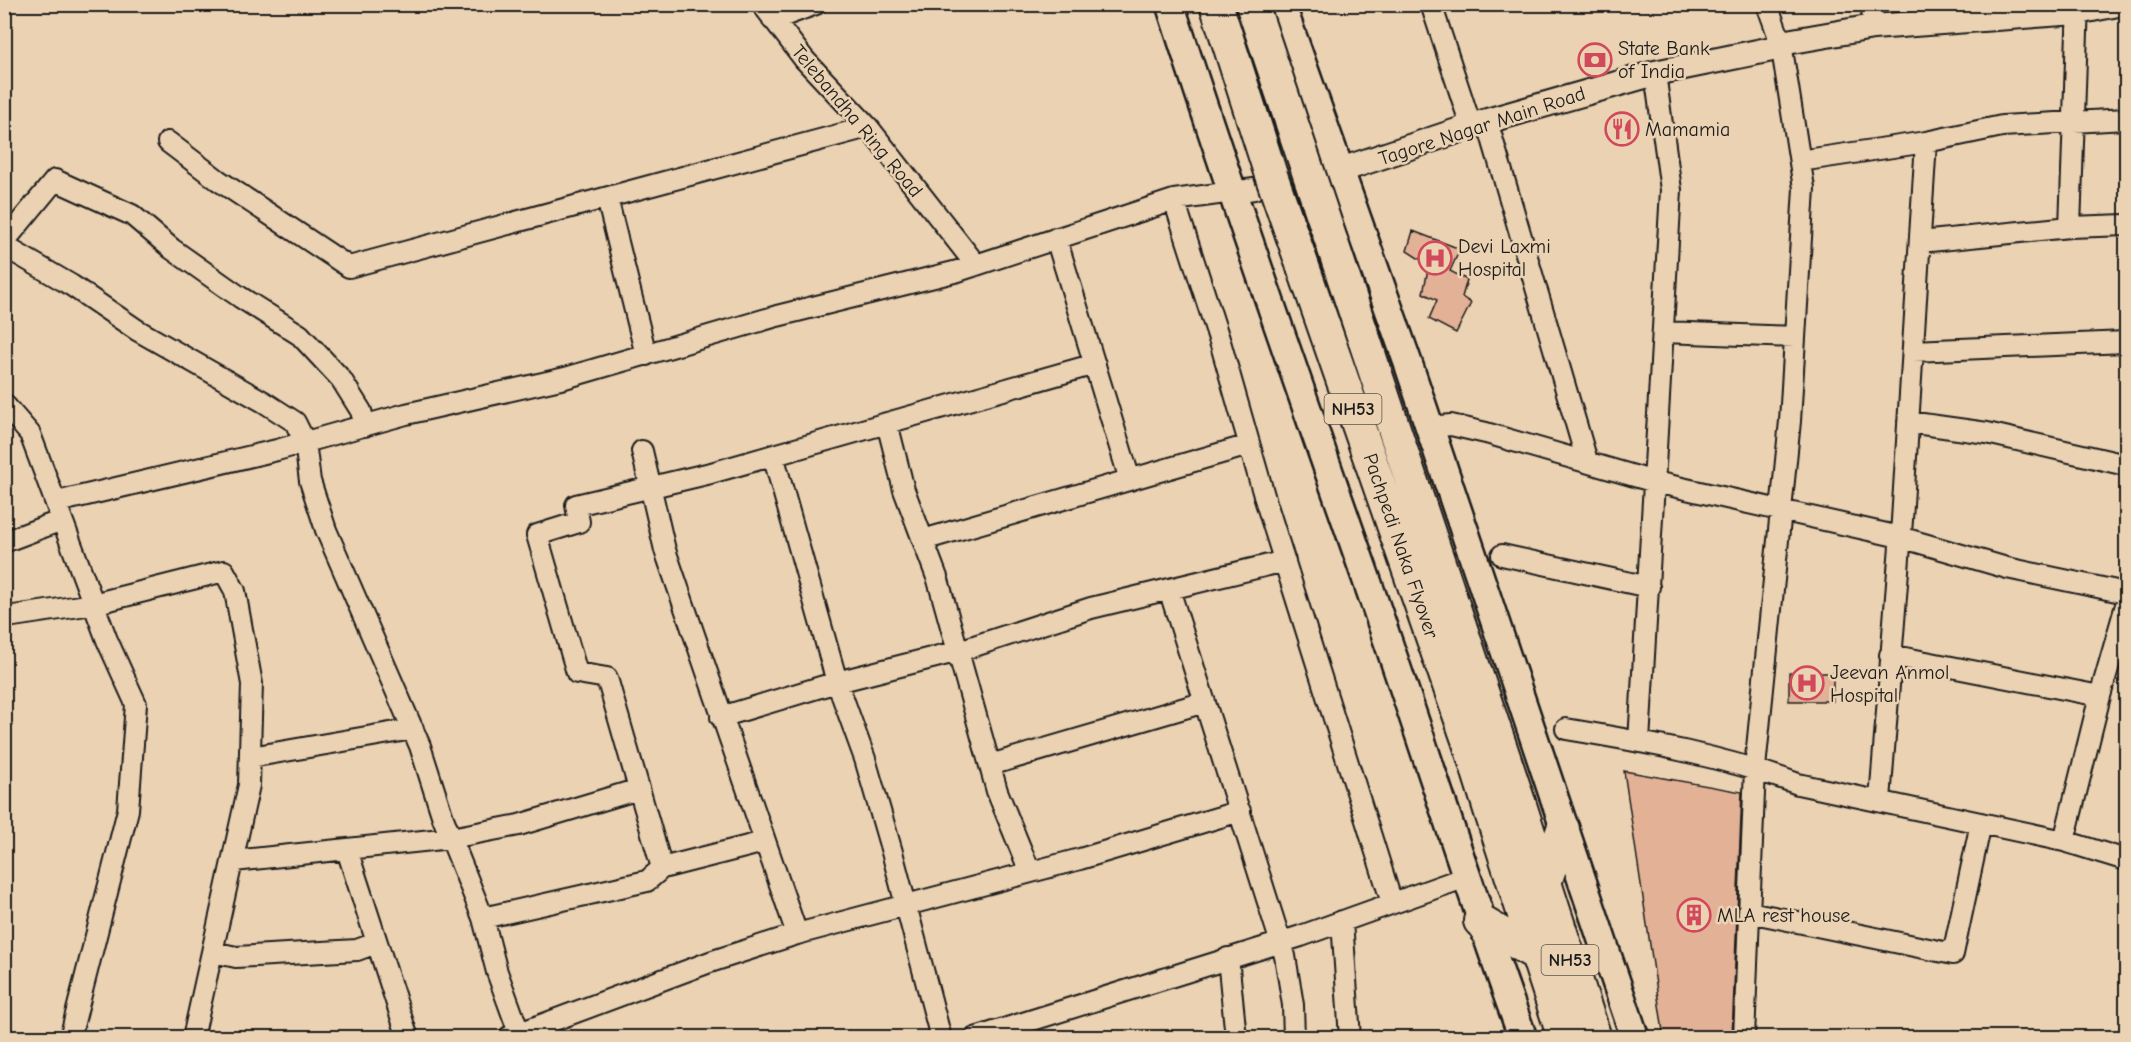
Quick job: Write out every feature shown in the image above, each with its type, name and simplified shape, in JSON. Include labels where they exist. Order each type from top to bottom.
[{"type":"highway","name":"Pachpedi Naka Flyover","points":[[1216,4],[1270,172],[1469,743],[1545,883]]},
{"type":"highway","name":"Pachpedi Naka Flyover","points":[[1252,4],[1505,807],[1534,953]]},
{"type":"highway","points":[[1545,883],[1563,830]]},
{"type":"highway","name":"NH53","points":[[1545,883],[1595,1038]]},
{"type":"highway","points":[[1480,921],[1534,953]]},
{"type":"highway","name":"NH53","points":[[1534,953],[1563,1038]]},
{"type":"main road","points":[[1170,4],[1244,191],[1310,424],[1365,575],[1480,921],[1522,1038]]},
{"type":"main road","points":[[1281,4],[1334,172],[1429,427],[1635,1038]]},
{"type":"street","points":[[768,12],[816,4]]},
{"type":"street","points":[[1431,4],[1479,124],[1587,461]]},
{"type":"street","points":[[1744,1038],[1755,768],[1781,511],[1804,188],[1781,43],[1767,4]]},
{"type":"street","name":"Tagore Nagar Main Road","points":[[1334,172],[1479,124],[1655,73],[1772,49],[1781,43],[1873,16],[2078,8],[2118,4]]},
{"type":"street","points":[[2070,228],[2078,8]]},
{"type":"street","name":"Telebandha Ring Road","points":[[768,12],[804,59],[868,127],[976,265]]},
{"type":"street","points":[[1640,742],[1671,190],[1655,73]]},
{"type":"street","points":[[1800,161],[1926,142],[2002,126],[2073,120],[2127,119]]},
{"type":"street","points":[[168,142],[218,180],[349,267],[868,127]]},
{"type":"street","points":[[1880,801],[1926,142]]},
{"type":"street","points":[[4,242],[55,180],[132,215],[172,249],[240,297],[300,335],[341,379],[361,411],[365,426]]},
{"type":"street","points":[[4,542],[59,511],[365,426],[566,378],[777,316],[976,265],[1174,200],[1244,191]]},
{"type":"street","points":[[607,198],[646,355]]},
{"type":"street","points":[[1174,200],[1221,345],[1249,444],[1392,903]]},
{"type":"street","points":[[1920,242],[2127,225]]},
{"type":"street","points":[[1056,238],[1130,480]]},
{"type":"street","points":[[4,246],[71,285],[147,335],[295,422],[305,442],[310,481],[326,530],[413,729],[451,838],[483,918],[516,1036],[710,962],[797,934],[1030,872],[1240,811]]},
{"type":"street","points":[[1664,332],[1795,337]]},
{"type":"street","points":[[1913,351],[2127,342]]},
{"type":"street","points":[[662,868],[607,678],[577,673],[537,535],[579,522],[576,505],[773,455],[1095,364]]},
{"type":"street","points":[[4,404],[30,434],[93,604],[136,705],[128,810],[70,1038]]},
{"type":"street","points":[[1908,422],[1987,433],[2127,465]]},
{"type":"street","points":[[887,423],[904,490],[923,540],[959,651],[997,791],[1030,872]]},
{"type":"street","points":[[1429,427],[1451,425],[1587,461],[1655,482],[1900,537],[2007,568],[2127,593]]},
{"type":"street","points":[[923,540],[1249,444]]},
{"type":"street","points":[[642,451],[665,550],[797,934]]},
{"type":"street","points":[[773,455],[837,682],[865,759],[941,1038]]},
{"type":"street","points":[[1502,555],[1649,587]]},
{"type":"street","points":[[721,717],[837,682],[959,651],[1091,608],[1285,561]]},
{"type":"street","points":[[7,617],[93,604],[224,571],[235,591],[252,684],[249,785],[194,1038]]},
{"type":"street","points":[[1169,589],[1285,956],[1293,1005],[1294,1038]]},
{"type":"street","points":[[2064,841],[2100,696],[2127,605]]},
{"type":"street","points":[[1890,654],[2100,696]]},
{"type":"street","points":[[990,765],[1205,702]]},
{"type":"street","points":[[251,757],[413,729]]},
{"type":"street","points":[[1566,729],[1640,742],[1755,768],[1798,784],[2064,841],[2127,860]]},
{"type":"street","points":[[234,861],[451,838],[519,825],[639,789]]},
{"type":"street","points":[[1749,912],[1953,954],[1981,823]]},
{"type":"street","points":[[483,918],[647,881],[662,868],[764,842]]},
{"type":"street","points":[[347,850],[375,943],[408,1038]]},
{"type":"street","points":[[975,1038],[1280,942],[1466,877]]},
{"type":"street","points":[[1342,921],[1350,1038]]},
{"type":"street","points":[[213,952],[236,957],[357,950],[375,943]]},
{"type":"street","points":[[1228,958],[1236,1038]]},
{"type":"building","points":[[1413,231],[1460,249],[1450,271],[1467,280],[1462,297],[1471,303],[1456,333],[1429,319],[1437,300],[1423,293],[1429,265],[1407,251]]},
{"type":"building","points":[[1789,673],[1833,673],[1833,701],[1789,701]]},
{"type":"building","name":"MLA rest house","points":[[1624,771],[1742,792],[1732,1038],[1664,1038]]},
{"type":"place","name":"State Bank of India","points":[[1595,60]]},
{"type":"place","name":"Mamamia","points":[[1622,129]]},
{"type":"place","name":"Devi Laxmi Hospital","points":[[1435,258]]},
{"type":"place","name":"Jeevan Anmol Hospital","points":[[1807,683]]},
{"type":"place","name":"MLA rest house","points":[[1694,915]]}]
